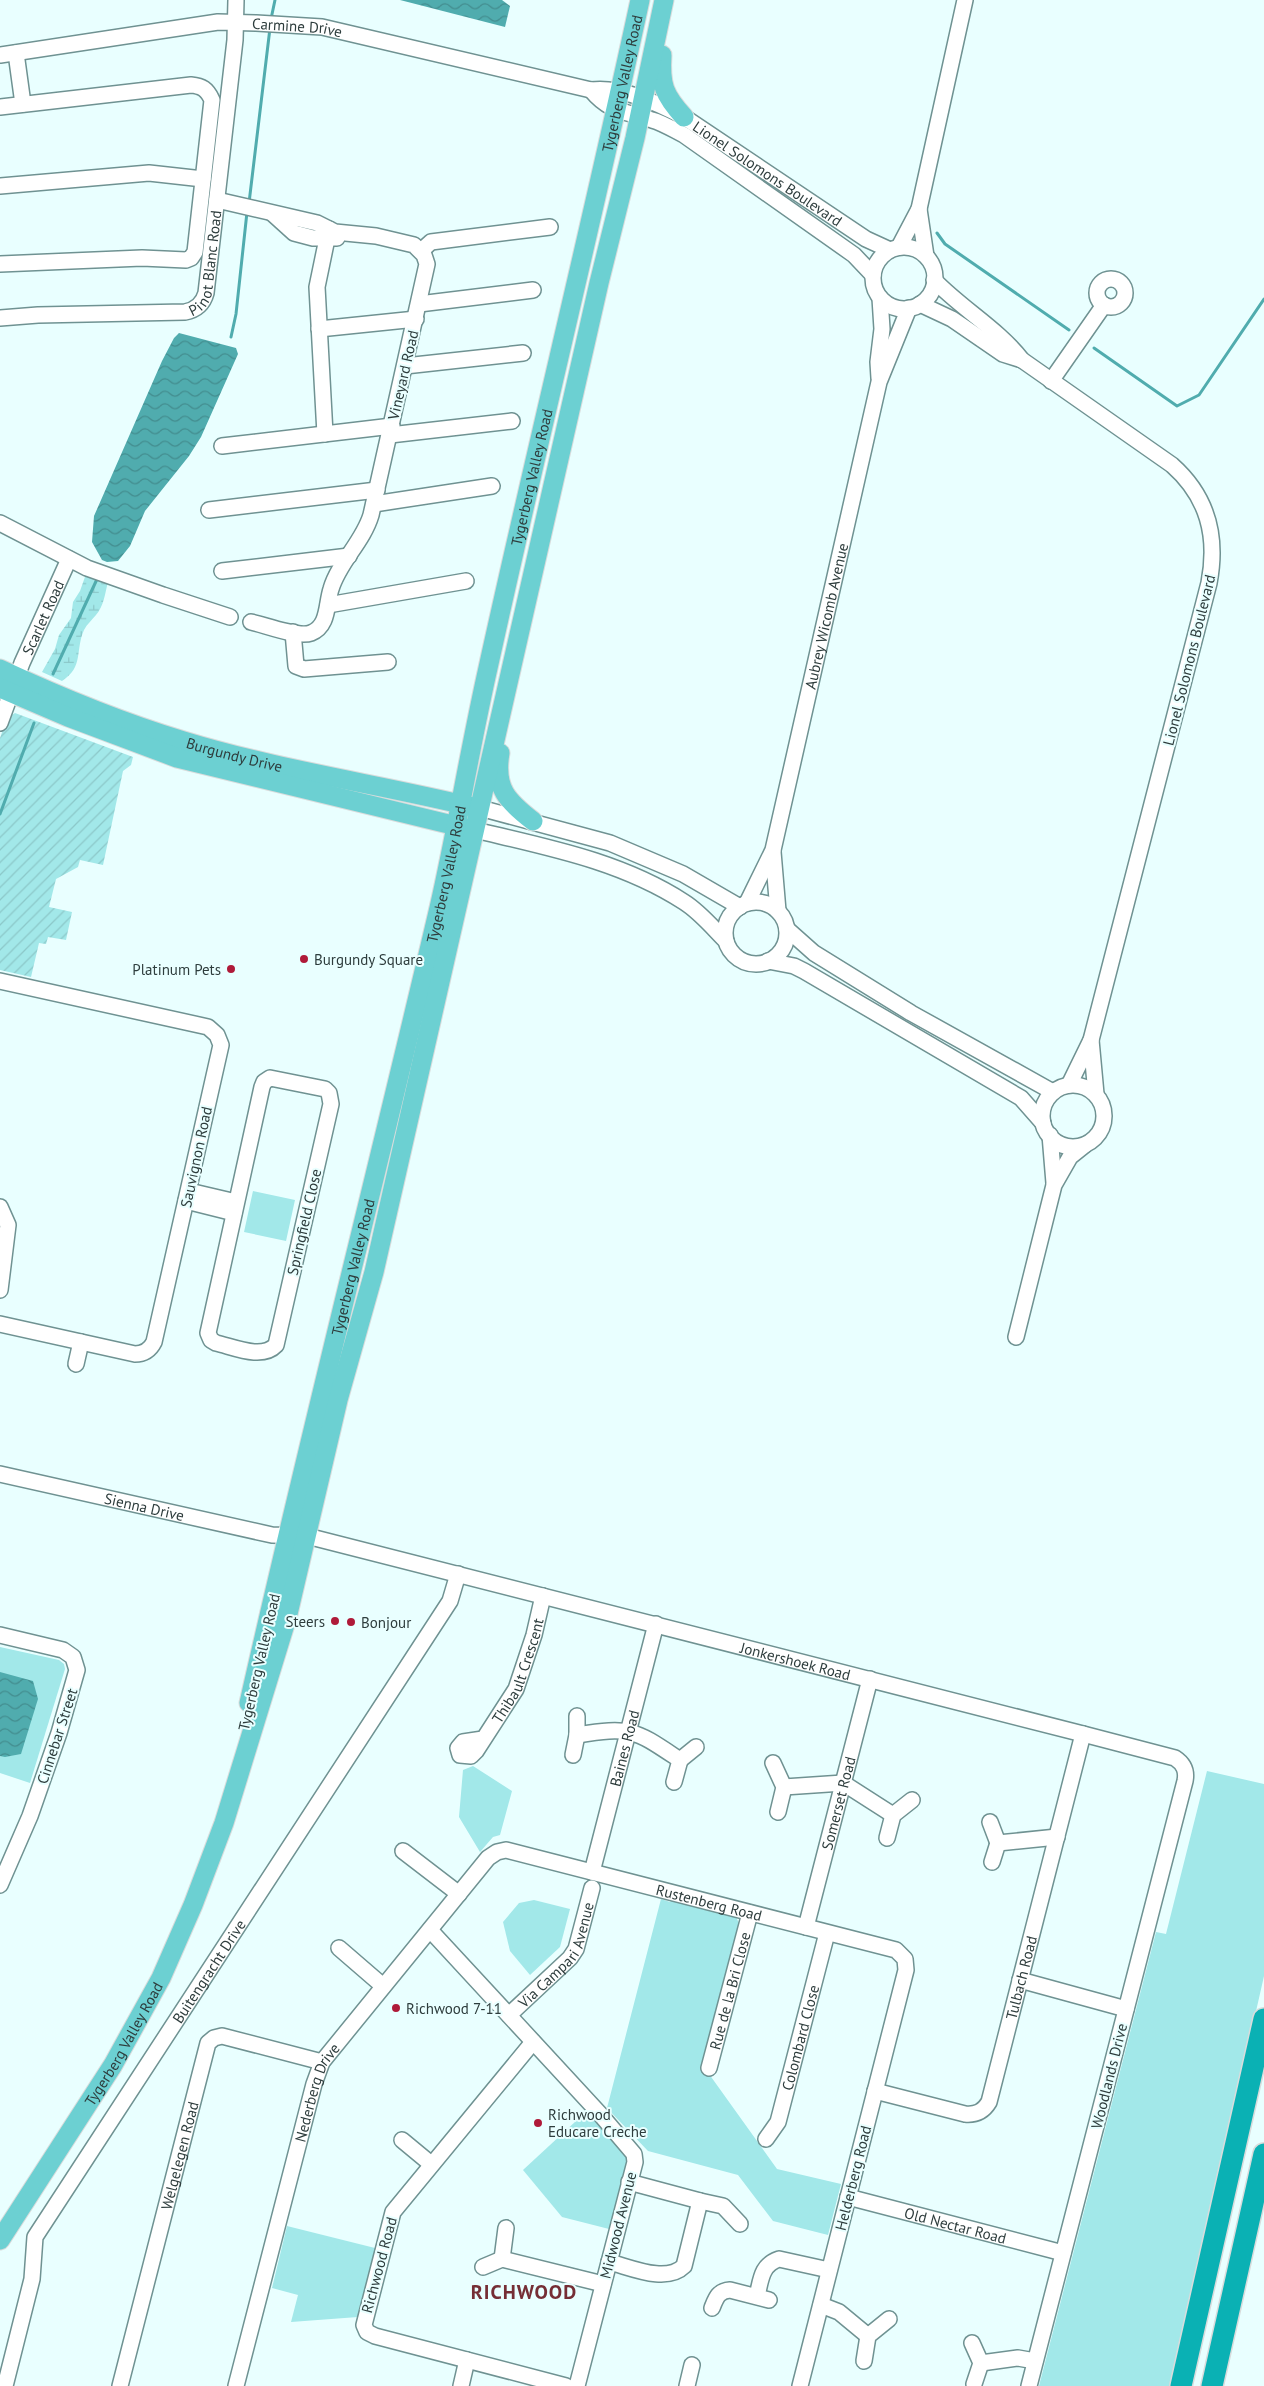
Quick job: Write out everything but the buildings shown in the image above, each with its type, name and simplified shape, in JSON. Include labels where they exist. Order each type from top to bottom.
[{"type":"highway","points":[[1181,2386],[1264,2019]]},
{"type":"highway","points":[[1212,2386],[1264,2154]]},
{"type":"main road","name":"Tygerberg Valley Road","points":[[230,1804],[243,1730],[288,1536],[360,1243],[457,826],[486,673],[583,249],[619,102],[640,0]]},
{"type":"main road","name":"Tygerberg Valley Road","points":[[0,2240],[113,2065],[156,1986],[193,1905],[230,1804],[288,1618],[338,1400],[374,1272],[508,678],[641,108],[664,0]]},
{"type":"main road","points":[[660,19],[664,35],[661,73],[663,86],[671,103],[684,116]]},
{"type":"main road","points":[[508,678],[511,692],[498,773],[501,788],[508,800],[533,821]]},
{"type":"main road","name":"Burgundy Drive","points":[[7,682],[97,710],[184,741],[246,758],[480,808]]},
{"type":"main road","name":"Burgundy Drive","points":[[7,682],[178,758],[475,830]]},
{"type":"street","name":"Pinot Blanc Road","points":[[0,318],[38,315],[185,312],[196,308],[203,301],[206,293],[217,200],[236,23],[236,0]]},
{"type":"street","points":[[894,249],[909,247],[926,256],[932,264],[934,280],[931,293],[915,306],[895,308],[880,298],[874,286],[873,275],[876,265],[894,249],[919,209],[965,0]]},
{"type":"street","name":"Carmine Drive","points":[[0,54],[218,22],[322,27],[590,90],[601,102],[619,102],[641,108]]},
{"type":"street","points":[[16,53],[22,104]]},
{"type":"street","points":[[0,107],[191,85],[201,86],[208,92],[212,100],[194,252],[191,258],[186,260],[142,258],[0,264]]},
{"type":"street","name":"Lionel Solomons Boulevard","points":[[641,108],[684,116],[866,239],[894,249]]},
{"type":"street","name":"Lionel Solomons Boulevard","points":[[641,108],[654,120],[684,135],[854,255],[873,275]]},
{"type":"street","points":[[0,186],[149,173],[203,179]]},
{"type":"street","points":[[217,200],[317,223],[328,234],[376,236],[414,246],[421,251],[431,242],[550,227]]},
{"type":"street","points":[[919,209],[926,256]]},
{"type":"street","points":[[325,434],[317,287],[328,234]]},
{"type":"street","name":"Vineyard Road","points":[[251,622],[304,634],[316,630],[325,619],[335,580],[368,524],[376,497],[427,269],[426,259],[421,251]]},
{"type":"street","name":"Lionel Solomons Boulevard","points":[[934,280],[951,297],[1011,345],[1022,360],[1172,465],[1184,476],[1205,508],[1212,530],[1213,547],[1209,583],[1091,1040],[1069,1085]]},
{"type":"street","points":[[419,304],[533,290]]},
{"type":"street","name":"Aubrey Wicomb Avenue","points":[[879,382],[878,362],[882,328],[880,298]]},
{"type":"street","points":[[1051,381],[1104,305]]},
{"type":"street","name":"Lionel Solomons Boulevard","points":[[915,306],[952,319],[1003,354],[1022,360]]},
{"type":"street","name":"Aubrey Wicomb Avenue","points":[[743,905],[773,850],[879,382],[915,306]]},
{"type":"street","points":[[319,329],[416,319]]},
{"type":"street","points":[[405,366],[523,353]]},
{"type":"street","points":[[222,446],[325,434],[512,421]]},
{"type":"street","points":[[209,510],[492,486]]},
{"type":"street","points":[[0,523],[87,568],[162,595],[230,616]]},
{"type":"street","points":[[222,571],[349,556]]},
{"type":"street","name":"Scarlet Road","points":[[7,682],[69,559]]},
{"type":"street","points":[[328,605],[466,581]]},
{"type":"street","points":[[293,632],[294,661],[296,666],[304,669],[388,662]]},
{"type":"street","points":[[0,723],[7,682]]},
{"type":"street","points":[[480,808],[610,843],[649,858],[743,905]]},
{"type":"street","points":[[475,830],[594,860],[623,871],[684,902],[701,915],[726,941]]},
{"type":"street","name":"Aubrey Wicomb Avenue","points":[[773,850],[778,912]]},
{"type":"street","points":[[787,929],[783,948],[777,956],[758,964],[747,963],[738,958],[730,950],[726,941],[725,930],[728,920],[743,905],[761,902],[778,912],[787,929],[814,953],[920,1018],[1053,1092]]},
{"type":"street","points":[[768,961],[794,966],[804,971],[1021,1098],[1059,1143],[1068,1146],[1085,1145]]},
{"type":"street","name":"Sauvignon Road","points":[[0,981],[208,1027],[220,1039],[220,1050],[188,1196],[152,1345],[143,1352],[135,1354],[0,1324]]},
{"type":"street","name":"Lionel Solomons Boulevard","points":[[1091,1040],[1096,1094]]},
{"type":"street","name":"Springfield Close","points":[[274,1078],[320,1088],[329,1092],[331,1104],[276,1345],[264,1353],[216,1343],[208,1333],[235,1208],[266,1080],[274,1078]]},
{"type":"street","points":[[1016,1338],[1054,1185],[1070,1157],[1098,1134],[1103,1126],[1104,1109],[1096,1094],[1079,1085],[1069,1085],[1053,1092],[1044,1106],[1054,1185]]},
{"type":"street","points":[[188,1196],[235,1208]]},
{"type":"street","points":[[0,1207],[8,1225],[0,1290]]},
{"type":"street","points":[[76,1364],[80,1342]]},
{"type":"street","name":"Sienna Drive","points":[[0,1474],[262,1532],[288,1536],[307,1536]]},
{"type":"street","name":"Jonkershoek Road","points":[[307,1536],[1084,1734],[1175,1758],[1184,1766]]},
{"type":"street","name":"Buitengracht Drive","points":[[5,2386],[32,2279],[35,2236],[450,1601],[458,1574]]},
{"type":"street","name":"Thibault Crescent","points":[[483,1739],[516,1689],[534,1635],[543,1596]]},
{"type":"street","name":"Baines Road","points":[[592,1872],[656,1624]]},
{"type":"street","name":"Cinnebar Street","points":[[0,1636],[64,1650],[74,1658],[77,1670],[59,1733],[30,1816],[0,1885]]},
{"type":"street","name":"Somerset Road","points":[[806,1927],[870,1679]]},
{"type":"street","points":[[573,1754],[578,1735],[577,1716]]},
{"type":"street","points":[[578,1735],[612,1730],[628,1731],[645,1736],[680,1760]]},
{"type":"street","name":"Tulbach Road","points":[[875,2091],[973,2115],[983,2111],[989,2102],[1084,1734]]},
{"type":"street","points":[[674,1782],[680,1760],[696,1747]]},
{"type":"street","points":[[772,1763],[784,1787],[778,1812]]},
{"type":"street","name":"Woodlands Drive","points":[[1029,2386],[1185,1781],[1184,1766]]},
{"type":"street","points":[[784,1787],[843,1783],[893,1815]]},
{"type":"street","points":[[887,1838],[893,1815],[912,1800]]},
{"type":"street","points":[[990,1822],[998,1843],[992,1862]]},
{"type":"street","points":[[998,1843],[1057,1837]]},
{"type":"street","points":[[403,1851],[459,1894]]},
{"type":"street","name":"Rustenberg Road","points":[[497,1852],[512,1852],[896,1950],[905,1959],[906,1970]]},
{"type":"street","name":"Nederberg Drive","points":[[236,2386],[314,2084],[322,2062],[488,1858],[497,1852]]},
{"type":"street","name":"Via Campari Avenue","points":[[509,2015],[570,1958],[576,1949],[592,1888]]},
{"type":"street","name":"Rue de la Bri Close","points":[[709,2068],[750,1913]]},
{"type":"street","name":"Midwood Avenue","points":[[430,1930],[634,2154],[634,2162],[577,2386]]},
{"type":"street","name":"Colombard Close","points":[[766,2139],[778,2122],[827,1933]]},
{"type":"street","points":[[339,1948],[383,1986]]},
{"type":"street","name":"Helderberg Road","points":[[800,2386],[906,1970]]},
{"type":"street","points":[[1020,1980],[1126,2009]]},
{"type":"street","name":"Welgelegen Road","points":[[120,2386],[208,2043],[214,2038],[222,2036],[322,2062]]},
{"type":"street","name":"Richwood Road","points":[[533,2042],[398,2204],[390,2218],[364,2325],[367,2332],[375,2336],[566,2386]]},
{"type":"street","points":[[402,2140],[431,2164]]},
{"type":"street","points":[[629,2182],[723,2206],[740,2224]]},
{"type":"street","name":"Old Nectar Road","points":[[848,2197],[1064,2253]]},
{"type":"street","points":[[609,2262],[663,2274],[679,2271],[684,2266],[700,2200]]},
{"type":"street","points":[[502,2259],[506,2228]]},
{"type":"street","points":[[483,2267],[502,2259],[604,2284]]},
{"type":"street","points":[[712,2308],[716,2297],[724,2290],[763,2298],[763,2271],[766,2266],[779,2259],[829,2270]]},
{"type":"street","points":[[821,2304],[839,2312],[868,2336]]},
{"type":"street","points":[[864,2361],[868,2336],[889,2319]]},
{"type":"street","points":[[972,2343],[980,2364],[974,2384]]},
{"type":"street","points":[[980,2364],[1018,2358],[1035,2361]]},
{"type":"street","points":[[461,2386],[467,2360]]},
{"type":"street","points":[[687,2386],[692,2365]]},
{"type":"green space","points":[[86,574],[108,582],[101,608],[88,624],[81,637],[76,664],[69,676],[62,681],[42,672],[55,649],[59,635],[71,618],[73,602],[80,591]]},
{"type":"green space","points":[[15,713],[133,757],[131,765],[123,771],[103,865],[80,860],[78,867],[56,879],[49,907],[72,912],[66,940],[48,937],[46,944],[39,943],[31,977],[0,970],[0,738],[7,718]]},
{"type":"green space","points":[[253,1191],[295,1200],[286,1241],[244,1232]]},
{"type":"green space","points":[[0,1647],[59,1660],[64,1664],[65,1669],[30,1783],[0,1773]]},
{"type":"green space","points":[[473,1766],[512,1791],[500,1835],[493,1837],[480,1852],[459,1817],[463,1770]]},
{"type":"green space","points":[[1207,1771],[1264,1784],[1264,1976],[1171,2386],[1039,2386],[1156,1932],[1166,1934]]},
{"type":"green space","points":[[661,1899],[670,1902],[673,1899],[735,1915],[740,1925],[704,2067],[777,2169],[841,2184],[828,2235],[773,2221],[738,2175],[648,2151],[607,2108]]},
{"type":"green space","points":[[534,1900],[570,1909],[560,1947],[530,1975],[510,1951],[503,1922],[519,1903]]},
{"type":"green space","points":[[589,2109],[630,2157],[613,2230],[562,2217],[523,2170]]},
{"type":"green space","points":[[287,2226],[375,2248],[358,2317],[291,2322],[298,2295],[272,2288]]},
{"type":"water","points":[[400,0],[502,0],[510,6],[505,27]]},
{"type":"water","points":[[179,333],[236,348],[238,354],[201,437],[189,456],[145,511],[130,546],[118,561],[107,562],[102,560],[92,542],[94,516],[162,361],[174,338]]},
{"type":"water","points":[[0,1672],[33,1681],[38,1699],[21,1754],[5,1757],[0,1756]]},
{"type":"waterway","points":[[271,19],[275,0]]},
{"type":"waterway","points":[[249,203],[270,28]]},
{"type":"waterway","points":[[231,337],[236,314],[247,212]]},
{"type":"waterway","points":[[937,233],[945,244],[1069,330]]},
{"type":"waterway","points":[[1094,348],[1177,406],[1199,395],[1264,299]]},
{"type":"waterway","points":[[53,674],[98,577]]},
{"type":"waterway","points":[[0,814],[34,723]]},
{"type":"place","name":"Burgundy Square","points":[[304,959]]},
{"type":"place","name":"Platinum Pets","points":[[231,969]]},
{"type":"place","name":"Steers","points":[[335,1621]]},
{"type":"place","name":"Bonjour","points":[[351,1622]]},
{"type":"place","name":"Richwood 7-11","points":[[396,2008]]},
{"type":"place","name":"Richwood Educare Creche","points":[[538,2123]]},
{"type":"district","name":"RICHWOOD","points":[[524,2292]]}]
